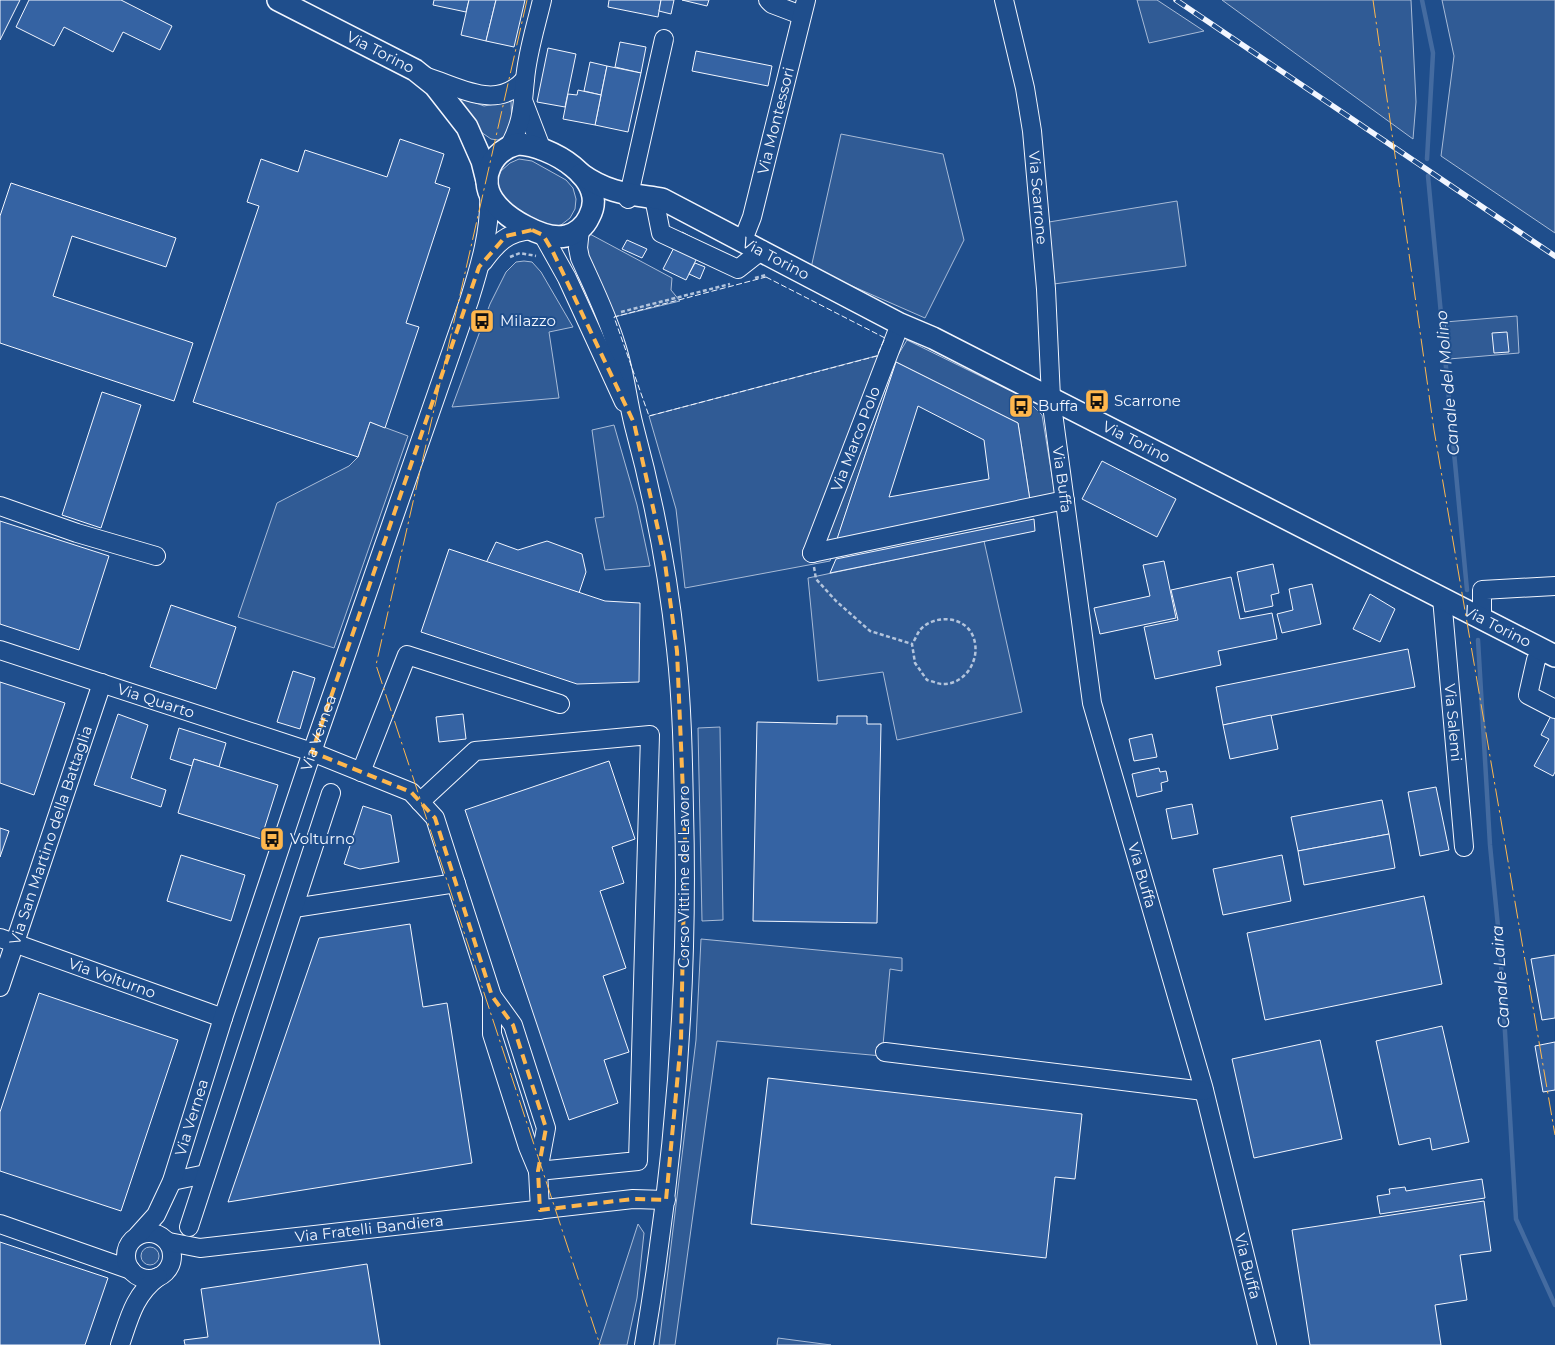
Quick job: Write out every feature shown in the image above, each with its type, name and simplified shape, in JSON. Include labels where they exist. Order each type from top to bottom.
[{"type":"main road","name":"Via Torino","points":[[278,0],[424,76],[442,93],[467,127]]},
{"type":"main road","points":[[467,127],[484,140],[506,148],[530,144],[566,162],[581,174],[593,194],[585,223]]},
{"type":"main road","points":[[467,127],[482,161],[488,186],[501,208],[538,232],[566,236],[611,204],[636,197]]},
{"type":"main road","points":[[488,186],[490,165],[506,148]]},
{"type":"main road","name":"Via Torino","points":[[581,174],[603,189],[636,197],[662,199],[900,324],[933,338],[1549,653]]},
{"type":"street","points":[[506,148],[519,124],[524,102],[525,79],[542,0]]},
{"type":"street","points":[[768,0],[772,4],[804,8]]},
{"type":"street","name":"Via Scarrone","points":[[1004,0],[1025,88],[1032,131],[1046,289],[1051,398]]},
{"type":"street","name":"Via Montessori","points":[[743,240],[752,217],[804,8]]},
{"type":"street","points":[[664,39],[636,197],[661,233],[738,269],[762,250]]},
{"type":"street","points":[[424,76],[484,96],[508,93],[517,88],[525,79]]},
{"type":"street","points":[[524,102],[542,150]]},
{"type":"street","points":[[479,267],[490,212],[488,186]]},
{"type":"street","points":[[585,223],[578,248],[580,258],[618,353],[634,423]]},
{"type":"street","points":[[479,267],[494,247],[506,236],[518,231],[538,232],[567,278],[634,423]]},
{"type":"street","name":"Via Vernea","points":[[138,1235],[149,1225],[164,1200],[172,1181],[223,1018],[312,752],[479,267]]},
{"type":"street","name":"Via Marco Polo","points":[[812,553],[900,324]]},
{"type":"street","name":"Via Buffa","points":[[1051,398],[1092,702],[1204,1091],[1267,1345]]},
{"type":"street","name":"Corso Vittime del Lavoro","points":[[634,423],[646,466],[664,556],[677,651],[682,746],[685,940],[681,1041],[666,1200],[644,1341]]},
{"type":"street","points":[[812,553],[1064,500]]},
{"type":"street","points":[[0,506],[77,533],[156,556]]},
{"type":"street","points":[[1482,619],[1482,590],[1555,586]]},
{"type":"street","name":"Via Salemi","points":[[1442,598],[1464,847]]},
{"type":"street","name":"Via Quarto","points":[[0,650],[312,752]]},
{"type":"street","points":[[1549,653],[1536,660],[1528,695],[1555,709]]},
{"type":"street","points":[[361,772],[407,655],[560,704]]},
{"type":"street","name":"Via San Martino della Battaglia","points":[[0,987],[8,940],[102,683]]},
{"type":"street","points":[[420,802],[476,751],[650,735],[638,1160],[538,1171]]},
{"type":"street","points":[[312,752],[411,792],[435,818],[492,996],[492,1034],[528,1147],[538,1171],[540,1210]]},
{"type":"street","points":[[189,1227],[331,793]]},
{"type":"street","points":[[294,908],[456,883]]},
{"type":"street","name":"Via Volturno","points":[[8,940],[223,1018]]},
{"type":"street","points":[[885,1052],[1204,1091]]},
{"type":"street","points":[[172,1181],[206,1174]]},
{"type":"street","name":"Via Fratelli Bandiera","points":[[200,1248],[633,1199],[666,1200]]},
{"type":"street","points":[[120,1345],[134,1303],[143,1290],[167,1271],[171,1264],[173,1257],[167,1241],[164,1200]]},
{"type":"street","points":[[0,1224],[99,1258],[132,1271],[146,1279],[158,1277]]},
{"type":"street","points":[[134,1303],[132,1271],[126,1258],[126,1250],[129,1243],[138,1235],[148,1232],[156,1233],[167,1241],[200,1248]]},
{"type":"street","points":[[171,1264],[200,1248]]},
{"type":"street","points":[[99,1258],[126,1250]]},
{"type":"path","points":[[506,258],[520,253],[539,257]]},
{"type":"path","points":[[746,280],[764,275],[773,276]]},
{"type":"path","points":[[602,309],[612,304],[618,313],[737,282]]},
{"type":"path","points":[[812,553],[816,579],[856,619],[870,631],[912,644]]},
{"type":"path","points":[[946,618],[961,623],[972,634],[976,650],[973,665],[960,679],[943,684],[927,680],[915,663],[912,644],[920,630],[932,622],[946,618]]},
{"type":"highlighted area","points":[[532,230],[543,235],[552,250],[634,423],[664,556],[677,651],[685,840],[681,1041],[666,1200],[633,1199],[540,1210],[538,1171],[546,1128],[513,1025],[492,996],[435,818],[411,792],[312,752],[479,267],[506,236]]},
{"type":"shaded area","points":[[1137,0],[1157,0],[1204,31],[1149,43]]},
{"type":"shaded area","points":[[1222,0],[1411,0],[1416,102],[1413,139]]},
{"type":"shaded area","points":[[1442,0],[1555,0],[1555,233],[1441,156],[1454,56]]},
{"type":"shaded area","points":[[457,96],[484,106],[511,101],[512,125],[508,134],[498,140],[491,139],[481,132],[459,103]]},
{"type":"shaded area","points":[[841,134],[943,154],[964,240],[925,318],[811,268]]},
{"type":"shaded area","points":[[519,159],[532,161],[566,180],[573,188],[576,199],[575,209],[570,218],[561,225],[551,228],[505,204],[499,193],[498,179],[501,171],[510,163]]},
{"type":"shaded area","points":[[1177,201],[1186,266],[1054,284],[1049,222]]},
{"type":"shaded area","points":[[588,233],[672,278],[671,290],[680,301],[614,317],[584,250]]},
{"type":"shaded area","points":[[516,262],[532,262],[541,272],[573,327],[549,332],[559,398],[452,407],[490,304],[506,272]]},
{"type":"shaded area","points":[[1517,316],[1519,353],[1449,359],[1445,322]]},
{"type":"shaded area","points":[[907,340],[1025,398],[1042,415],[1055,494],[1030,500],[1018,423],[896,362],[830,561],[685,588],[676,509],[649,416],[887,353],[898,355]]},
{"type":"shaded area","points":[[370,422],[408,436],[334,648],[238,617],[277,503],[349,466],[358,457]]},
{"type":"shaded area","points":[[614,425],[637,505],[650,566],[605,570],[595,518],[604,517],[592,430]]},
{"type":"shaded area","points":[[984,541],[1022,712],[897,740],[883,672],[818,681],[808,578]]},
{"type":"shaded area","points":[[720,727],[723,920],[702,921],[698,728]]},
{"type":"shaded area","points":[[701,939],[902,958],[902,971],[890,969],[882,1056],[717,1041],[675,1345],[659,1345],[696,1040]]},
{"type":"shaded area","points":[[638,1224],[644,1233],[637,1298],[627,1345],[599,1345]]},
{"type":"shaded area","points":[[146,1247],[154,1247],[159,1252],[157,1263],[146,1265],[141,1260],[141,1252]]},
{"type":"shaded area","points":[[778,1338],[831,1345],[777,1345]]},
{"type":"building","points":[[0,0],[20,0],[0,40]]},
{"type":"building","points":[[29,0],[121,0],[172,26],[160,50],[123,32],[113,52],[64,27],[54,46],[16,27]]},
{"type":"building","points":[[434,0],[469,0],[466,12],[433,5]]},
{"type":"building","points":[[469,0],[496,0],[486,41],[461,35]]},
{"type":"building","points":[[496,0],[525,0],[514,47],[486,41]]},
{"type":"building","points":[[609,0],[661,0],[658,17],[608,7]]},
{"type":"building","points":[[661,0],[674,0],[671,14],[659,11]]},
{"type":"building","points":[[682,0],[709,0],[707,6]]},
{"type":"building","points":[[620,42],[646,47],[641,73],[615,67]]},
{"type":"building","points":[[548,48],[576,54],[565,107],[537,102]]},
{"type":"building","points":[[696,51],[772,66],[768,86],[692,71]]},
{"type":"building","points":[[590,62],[607,66],[601,95],[584,91]]},
{"type":"building","points":[[607,66],[641,73],[628,132],[595,125]]},
{"type":"building","points":[[578,90],[601,95],[595,125],[563,119],[568,94],[577,95]]},
{"type":"building","points":[[400,139],[444,154],[435,183],[450,188],[406,323],[419,327],[385,428],[370,422],[358,457],[193,402],[259,206],[247,202],[261,159],[298,172],[305,150],[387,177]]},
{"type":"building","points":[[11,183],[176,238],[166,267],[72,236],[53,296],[193,343],[174,401],[0,343],[0,216]]},
{"type":"building","points":[[682,232],[704,244],[686,280],[663,269]]},
{"type":"building","points":[[627,240],[647,249],[642,258],[622,249]]},
{"type":"building","points":[[695,263],[705,267],[700,279],[689,274]]},
{"type":"building","points":[[1507,332],[1509,352],[1494,353],[1492,333]]},
{"type":"building","points":[[896,362],[1018,423],[1030,500],[837,539]],"holes":[[[918,406],[984,440],[989,479],[889,497]]]},
{"type":"building","points":[[102,392],[141,405],[101,528],[62,515]]},
{"type":"building","points":[[1102,461],[1176,499],[1157,537],[1082,499]]},
{"type":"building","points":[[1034,519],[1035,531],[830,573],[836,559]]},
{"type":"building","points":[[0,521],[109,556],[79,650],[0,624]]},
{"type":"building","points":[[547,541],[582,554],[586,572],[579,593],[486,563],[496,542],[518,550]]},
{"type":"building","points":[[449,549],[605,601],[640,603],[639,682],[577,684],[421,632]]},
{"type":"building","points":[[1164,561],[1176,618],[1100,634],[1094,608],[1150,596],[1143,565]]},
{"type":"building","points":[[1273,564],[1279,593],[1271,595],[1273,606],[1245,612],[1237,572]]},
{"type":"building","points":[[1231,577],[1240,619],[1272,613],[1277,639],[1218,651],[1221,665],[1155,679],[1144,627],[1178,620],[1171,590]]},
{"type":"building","points":[[1312,584],[1321,624],[1282,633],[1277,614],[1293,610],[1289,589]]},
{"type":"building","points":[[1370,594],[1395,609],[1380,642],[1353,629]]},
{"type":"building","points":[[171,605],[236,627],[216,689],[150,667]]},
{"type":"building","points":[[1408,649],[1415,687],[1223,725],[1216,687]]},
{"type":"building","points":[[293,671],[315,678],[300,729],[277,722]]},
{"type":"building","points":[[0,682],[65,703],[34,795],[0,783]]},
{"type":"building","points":[[1555,708],[1555,772],[1553,776],[1534,766],[1549,739],[1541,735]]},
{"type":"building","points":[[118,714],[148,725],[131,778],[166,790],[161,807],[94,785]]},
{"type":"building","points":[[463,714],[466,739],[439,742],[436,717]]},
{"type":"building","points":[[1271,715],[1278,749],[1230,759],[1223,725]]},
{"type":"building","points":[[837,716],[867,716],[867,724],[881,724],[877,923],[753,921],[757,722],[837,724]]},
{"type":"building","points":[[179,728],[226,743],[219,767],[194,759],[192,766],[170,759]]},
{"type":"building","points":[[1152,734],[1157,757],[1134,761],[1129,739]]},
{"type":"building","points":[[194,759],[278,785],[261,839],[178,813]]},
{"type":"building","points":[[609,761],[635,839],[612,847],[624,883],[600,891],[626,968],[603,976],[629,1052],[604,1060],[618,1103],[569,1120],[465,810]]},
{"type":"building","points":[[1159,768],[1160,772],[1166,771],[1168,781],[1161,783],[1162,791],[1137,797],[1132,774]]},
{"type":"building","points":[[1436,787],[1449,850],[1420,856],[1408,792]]},
{"type":"building","points":[[1382,800],[1389,834],[1298,851],[1291,817]]},
{"type":"building","points":[[1192,804],[1198,834],[1172,839],[1166,809]]},
{"type":"building","points":[[363,806],[391,815],[399,862],[360,869],[344,864]]},
{"type":"building","points":[[0,828],[9,831],[0,857]]},
{"type":"building","points":[[1389,834],[1395,868],[1304,885],[1298,851]]},
{"type":"building","points":[[181,855],[245,875],[231,921],[167,901]]},
{"type":"building","points":[[1282,855],[1291,901],[1223,915],[1213,869]]},
{"type":"building","points":[[1424,896],[1442,984],[1265,1020],[1247,933]]},
{"type":"building","points":[[410,924],[423,1007],[447,1003],[472,1163],[228,1202],[319,938]]},
{"type":"building","points":[[1555,955],[1555,1018],[1542,1020],[1531,959]]},
{"type":"building","points":[[39,993],[178,1040],[121,1211],[0,1171],[0,1112]]},
{"type":"building","points":[[1442,1026],[1469,1142],[1432,1150],[1430,1138],[1399,1145],[1376,1041]]},
{"type":"building","points":[[1320,1040],[1342,1139],[1254,1158],[1232,1059]]},
{"type":"building","points":[[1555,1042],[1555,1090],[1543,1092],[1535,1046]]},
{"type":"building","points":[[768,1078],[1082,1114],[1075,1179],[1055,1177],[1046,1258],[751,1224]]},
{"type":"building","points":[[1482,1179],[1485,1198],[1380,1214],[1377,1196],[1390,1194],[1389,1189],[1405,1187],[1406,1191]]},
{"type":"building","points":[[1484,1201],[1491,1251],[1460,1255],[1467,1300],[1435,1305],[1441,1345],[1310,1345],[1292,1230]]},
{"type":"building","points":[[0,1242],[108,1278],[85,1345],[0,1345]]},
{"type":"building","points":[[367,1264],[380,1345],[185,1345],[184,1340],[208,1337],[201,1289]]},
{"type":"waterway","name":"Canale del Molino","points":[[1422,0],[1433,53],[1427,159]]},
{"type":"waterway","name":"Canale del Molino","points":[[1428,176],[1467,590]]},
{"type":"waterway","name":"Canale Laira","points":[[1478,640],[1490,845],[1500,947],[1516,1219],[1555,1305]]},
{"type":"railway","points":[[1176,0],[1555,256]]},
{"type":"fence","points":[[766,277],[885,338],[877,356],[649,416],[614,317],[766,277]]},
{"type":"power","points":[[527,0],[376,665],[600,1345]]},
{"type":"power","points":[[1373,0],[1434,430],[1555,1135]]},
{"type":"place","name":"Milazzo","points":[[482,321]]},
{"type":"place","name":"Scarrone","points":[[1097,401]]},
{"type":"place","name":"Buffa","points":[[1021,406]]},
{"type":"place","name":"Volturno","points":[[272,839]]}]
